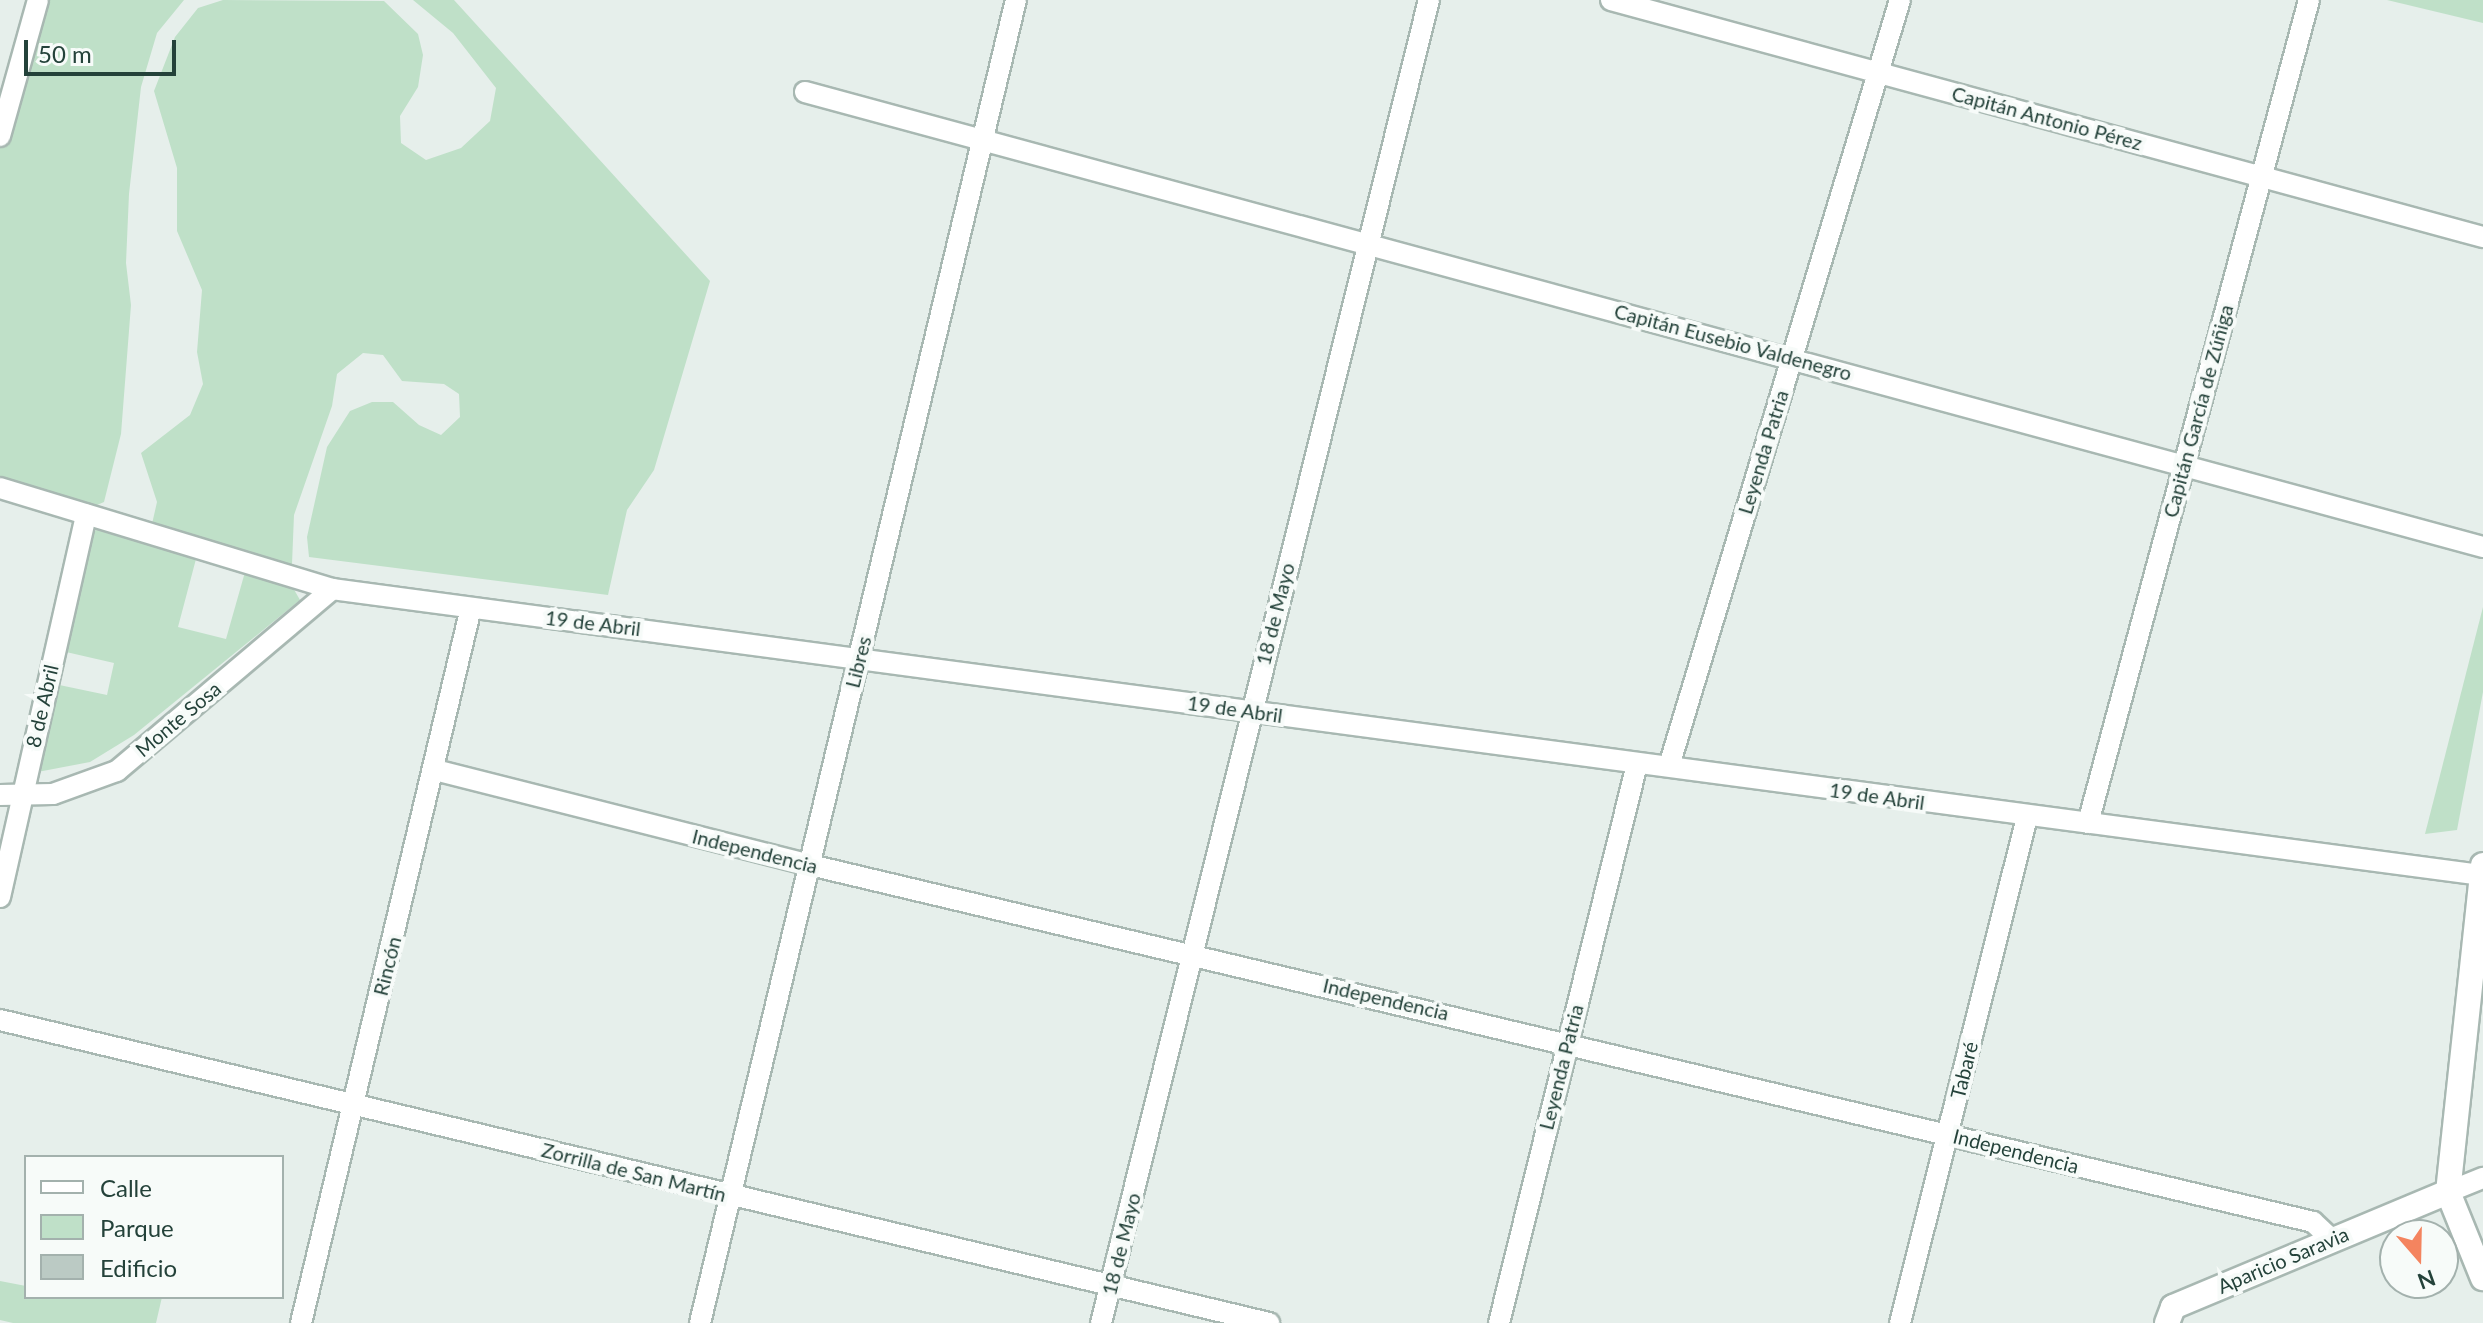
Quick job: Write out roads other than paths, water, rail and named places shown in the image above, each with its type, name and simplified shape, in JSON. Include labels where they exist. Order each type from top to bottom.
[{"type":"street","points":[[0,136],[38,0]]},
{"type":"street","name":"Libres","points":[[700,1323],[733,1197],[806,864],[859,658],[1016,0]]},
{"type":"street","name":"18 de Mayo","points":[[1101,1323],[1366,242],[1429,0]]},
{"type":"street","name":"Capitán Antonio Pérez","points":[[1611,0],[2483,237]]},
{"type":"street","name":"Leyenda Patria","points":[[1669,766],[1900,0]]},
{"type":"street","name":"Capitán García de Zúñiga","points":[[2088,823],[2309,0]]},
{"type":"street","name":"Capitán Eusebio Valdenegro","points":[[805,92],[2483,547]]},
{"type":"street","name":"19 de Abril","points":[[0,488],[332,589],[1669,766],[2027,817],[2482,870]]},
{"type":"street","name":"8 de Abril","points":[[0,897],[86,515]]},
{"type":"street","name":"Monte Sosa","points":[[0,795],[53,794],[117,771],[332,589]]},
{"type":"street","name":"Rincón","points":[[301,1323],[435,770],[471,608]]},
{"type":"street","name":"Leyenda Patria","points":[[1499,1323],[1637,764]]},
{"type":"street","name":"Independencia","points":[[435,770],[806,864],[1567,1042],[2313,1222],[2331,1239]]},
{"type":"street","name":"Tabaré","points":[[1900,1323],[2027,817]]},
{"type":"street","points":[[2482,870],[2448,1192],[2483,1278]]},
{"type":"street","name":"Zorrilla de San Martín","points":[[0,1020],[1269,1323]]},
{"type":"street","name":"Aparicio Saravia","points":[[2170,1315],[2331,1239],[2483,1178]]}]
